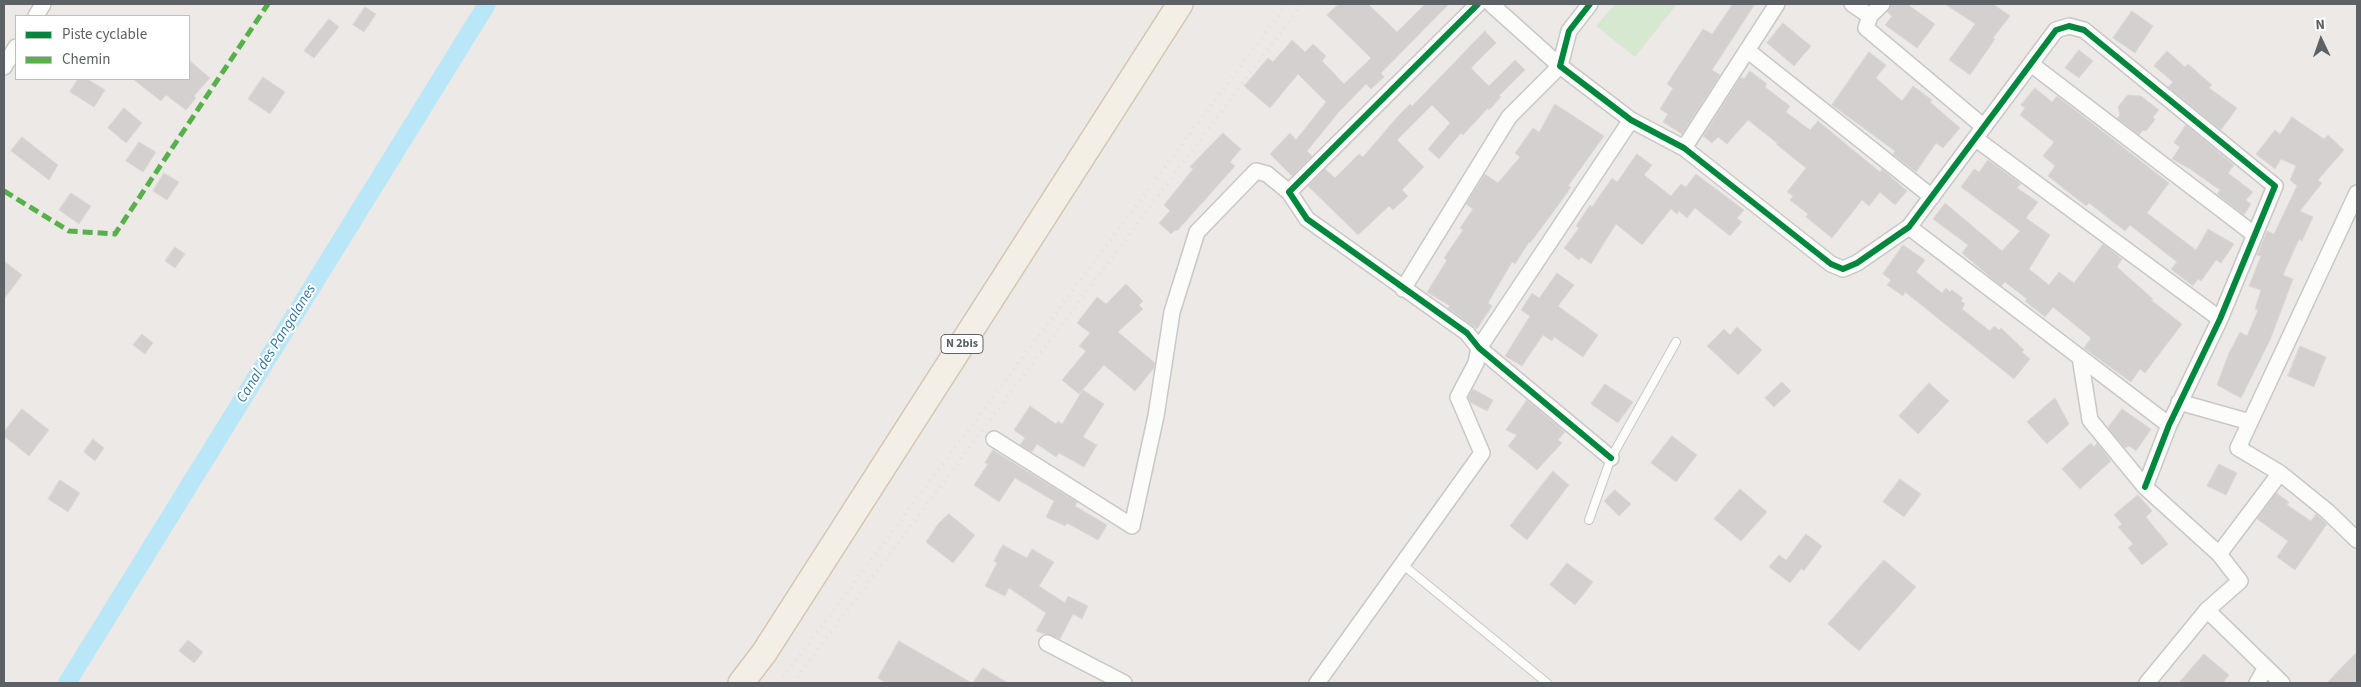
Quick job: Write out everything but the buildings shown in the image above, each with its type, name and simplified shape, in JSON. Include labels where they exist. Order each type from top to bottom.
[{"type":"main road","name":"N 2bis","points":[[741,683],[774,636],[1180,4]]},
{"type":"street","points":[[37,15],[43,4]]},
{"type":"street","points":[[1289,192],[1478,4]]},
{"type":"street","points":[[1491,4],[1560,66],[1631,120],[1684,148],[1831,264],[1843,268],[1857,263],[1909,227],[2056,30],[2069,26],[2084,30],[2275,186],[2220,319],[2169,425],[2145,487]]},
{"type":"street","points":[[1403,289],[1509,117],[1560,66],[1568,31],[1590,4]]},
{"type":"street","points":[[1684,148],[1777,4]]},
{"type":"street","points":[[1852,4],[1870,16]]},
{"type":"street","points":[[1882,4],[1870,16],[1866,28],[1980,133],[2220,319]]},
{"type":"street","points":[[4,67],[15,49]]},
{"type":"street","points":[[1747,50],[1932,197]]},
{"type":"street","points":[[2031,64],[2255,235]]},
{"type":"street","points":[[1317,683],[1482,453],[1458,397],[1476,363],[1479,348],[1631,120]]},
{"type":"street","points":[[994,439],[1132,526],[1156,416],[1172,312],[1197,232],[1256,171],[1267,174],[1289,192],[1307,219],[1467,333],[1479,348],[1611,458]]},
{"type":"street","points":[[2357,193],[2238,448],[2280,473],[2327,511],[2357,540]]},
{"type":"street","points":[[1909,227],[2169,425]]},
{"type":"street","points":[[2080,357],[2090,420],[2145,487],[2219,554],[2240,581],[2207,610],[2147,683]]},
{"type":"street","points":[[2180,402],[2250,422]]},
{"type":"street","points":[[2219,554],[2280,473]]},
{"type":"street","points":[[2207,610],[2265,669],[2282,683]]},
{"type":"street","points":[[1047,643],[1124,683]]},
{"type":"street","points":[[2257,683],[2265,669]]},
{"type":"lane","points":[[1589,520],[1611,458],[1676,342]]},
{"type":"lane","points":[[1402,564],[1547,683]]},
{"type":"green space","points":[[1615,4],[1677,4],[1635,57],[1596,26]]},
{"type":"waterway","name":"Canal des Pangalanes","points":[[67,683],[487,4]]},
{"type":"railway","points":[[779,683],[1287,4]]},
{"type":"railway","points":[[793,683],[1302,4]]},
{"type":"marked path","points":[[4,191],[69,231],[115,234],[268,4]]},
{"type":"cycle path","points":[[1478,4],[1289,192],[1307,219],[1467,333],[1479,348],[1611,458]]},
{"type":"cycle path","points":[[1590,4],[1569,31],[1560,66],[1631,120],[1684,148],[1831,264],[1843,269],[1857,263],[1909,227],[2056,30],[2069,26],[2084,30],[2275,186],[2220,319],[2169,425],[2145,487]]}]
